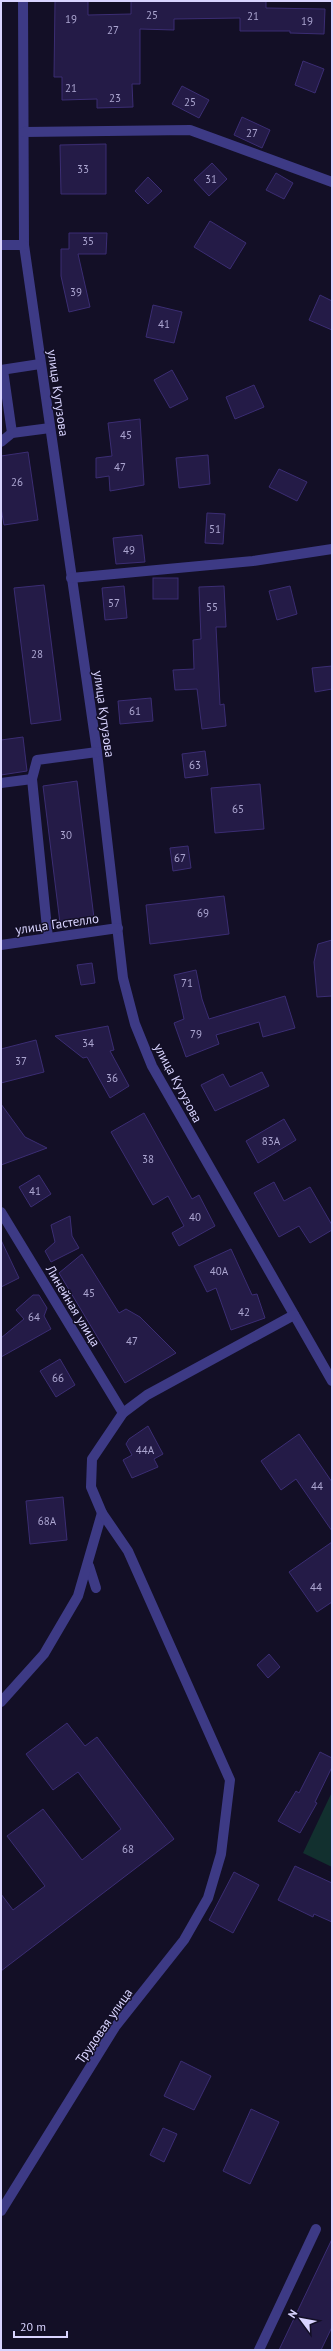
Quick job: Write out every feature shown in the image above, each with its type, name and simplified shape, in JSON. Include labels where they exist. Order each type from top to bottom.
[{"type":"street","name":"улица Кутузова","points":[[23,1],[24,245],[97,752],[123,978],[135,1024],[152,1066],[332,1381]]},
{"type":"street","points":[[24,132],[190,130],[332,182]]},
{"type":"street","points":[[1,245],[24,245]]},
{"type":"street","points":[[12,433],[2,370],[40,364]]},
{"type":"street","points":[[1,442],[12,433],[50,428]]},
{"type":"street","points":[[71,578],[253,561],[332,549]]},
{"type":"street","points":[[48,938],[32,779],[37,760],[97,752]]},
{"type":"street","points":[[1,783],[32,779]]},
{"type":"street","name":"улица Гастелло","points":[[1,945],[118,928]]},
{"type":"street","name":"Линейная улица","points":[[1,1212],[123,1413]]},
{"type":"street","name":"Трудовая улица","points":[[1,2211],[115,2028],[184,1940],[208,1898],[221,1854],[230,1780],[128,1551],[102,1513],[91,1487],[92,1459],[123,1413],[147,1395],[294,1315]]},
{"type":"street","points":[[1,1702],[44,1654],[78,1596],[88,1566],[102,1513]]},
{"type":"street","points":[[88,1566],[96,1588]]},
{"type":"street","points":[[259,2350],[316,2229]]},
{"type":"green space","points":[[332,1792],[332,1867],[303,1853]]},
{"type":"building","points":[[55,1],[88,1],[88,15],[131,14],[131,1],[266,1],[266,8],[325,9],[324,34],[290,33],[290,31],[240,31],[240,18],[174,19],[174,30],[140,29],[140,84],[132,84],[133,107],[97,108],[97,99],[62,100],[62,77],[54,77]]},
{"type":"building","points":[[303,61],[324,69],[315,93],[295,85]]},
{"type":"building","points":[[182,86],[209,100],[199,118],[172,104]]},
{"type":"building","points":[[242,117],[270,130],[262,148],[234,135]]},
{"type":"building","points":[[106,144],[106,194],[61,194],[60,145]]},
{"type":"building","points":[[212,163],[227,179],[209,196],[194,180]]},
{"type":"building","points":[[276,173],[293,183],[284,199],[266,190]]},
{"type":"building","points":[[148,177],[162,191],[148,204],[135,191]]},
{"type":"building","points":[[210,221],[246,243],[230,269],[194,247]]},
{"type":"building","points":[[69,233],[107,233],[106,254],[78,254],[90,307],[69,312],[61,276],[61,249],[69,249]]},
{"type":"building","points":[[320,295],[332,301],[332,330],[309,320]]},
{"type":"building","points":[[153,305],[182,312],[174,343],[146,337]]},
{"type":"building","points":[[172,370],[188,399],[170,408],[154,380]]},
{"type":"building","points":[[254,385],[264,407],[235,419],[226,397]]},
{"type":"building","points":[[140,419],[144,485],[110,491],[109,476],[96,478],[96,458],[112,456],[108,423]]},
{"type":"building","points":[[28,452],[38,520],[4,525],[1,508],[1,456]]},
{"type":"building","points":[[208,455],[210,484],[179,488],[176,458]]},
{"type":"building","points":[[279,469],[307,482],[297,501],[269,487]]},
{"type":"building","points":[[207,513],[225,514],[223,544],[205,543]]},
{"type":"building","points":[[142,535],[145,562],[116,564],[113,538]]},
{"type":"building","points":[[153,578],[178,578],[178,599],[153,599]]},
{"type":"building","points":[[44,585],[61,720],[31,724],[14,588]]},
{"type":"building","points":[[124,586],[127,618],[105,620],[102,588]]},
{"type":"building","points":[[224,586],[226,627],[216,627],[220,705],[224,704],[226,726],[202,729],[197,689],[175,690],[173,670],[194,669],[193,640],[201,639],[199,587]]},
{"type":"building","points":[[290,586],[297,614],[277,620],[269,591]]},
{"type":"building","points":[[332,666],[332,689],[315,692],[312,668]]},
{"type":"building","points":[[151,698],[153,721],[120,724],[118,701]]},
{"type":"building","points":[[23,737],[27,771],[1,775],[1,740]]},
{"type":"building","points":[[205,751],[208,775],[185,778],[182,754]]},
{"type":"building","points":[[77,781],[94,918],[60,923],[43,786]]},
{"type":"building","points":[[260,784],[264,829],[215,833],[211,788]]},
{"type":"building","points":[[188,846],[191,868],[173,871],[170,848]]},
{"type":"building","points":[[224,896],[229,934],[150,944],[146,905]]},
{"type":"building","points":[[332,940],[332,996],[317,997],[314,962],[318,944]]},
{"type":"building","points":[[92,963],[95,983],[81,985],[77,965]]},
{"type":"building","points":[[196,970],[202,999],[209,1019],[285,996],[295,1028],[263,1037],[259,1022],[216,1035],[219,1044],[186,1057],[174,1023],[184,1019],[174,975]]},
{"type":"building","points":[[108,1026],[114,1050],[110,1051],[129,1086],[110,1098],[87,1057],[83,1058],[55,1036]]},
{"type":"building","points":[[36,1040],[44,1072],[1,1083],[1,1049]]},
{"type":"building","points":[[262,1072],[269,1086],[215,1111],[201,1085],[223,1074],[230,1087]]},
{"type":"building","points":[[1,1104],[25,1137],[47,1148],[1,1165]]},
{"type":"building","points":[[144,1113],[192,1199],[199,1195],[215,1226],[179,1246],[172,1233],[184,1226],[168,1196],[153,1205],[111,1132]]},
{"type":"building","points":[[284,1119],[296,1140],[258,1163],[246,1141]]},
{"type":"building","points":[[39,1175],[51,1194],[31,1207],[19,1187]]},
{"type":"building","points":[[274,1182],[284,1201],[310,1187],[332,1225],[332,1230],[310,1243],[299,1226],[279,1237],[254,1193]]},
{"type":"building","points":[[70,1216],[72,1236],[79,1248],[51,1262],[45,1251],[55,1242],[51,1225]]},
{"type":"building","points":[[1,1240],[19,1278],[1,1287]]},
{"type":"building","points":[[231,1249],[252,1295],[257,1294],[265,1318],[231,1330],[216,1288],[207,1292],[194,1266]]},
{"type":"building","points":[[82,1254],[119,1313],[126,1309],[140,1317],[176,1353],[125,1383],[59,1273]]},
{"type":"building","points":[[33,1295],[39,1295],[47,1308],[44,1316],[51,1329],[1,1357],[1,1338],[24,1319],[16,1310]]},
{"type":"building","points":[[60,1359],[75,1385],[56,1397],[40,1371]]},
{"type":"building","points":[[148,1426],[163,1454],[154,1459],[158,1467],[132,1478],[123,1460],[132,1455],[126,1444],[129,1439]]},
{"type":"building","points":[[299,1434],[332,1482],[332,1531],[296,1479],[281,1490],[261,1461]]},
{"type":"building","points":[[63,1497],[67,1540],[30,1544],[26,1501]]},
{"type":"building","points":[[332,1542],[332,1602],[317,1612],[289,1572]]},
{"type":"building","points":[[269,1654],[280,1667],[268,1678],[257,1665]]},
{"type":"building","points":[[67,1723],[85,1746],[97,1737],[174,1839],[1,1971],[1,1894],[13,1910],[45,1886],[7,1836],[43,1809],[82,1860],[121,1829],[78,1772],[53,1790],[26,1754]]},
{"type":"building","points":[[320,1752],[332,1758],[332,1767],[315,1802],[317,1803],[300,1833],[278,1821],[296,1791],[299,1793]]},
{"type":"building","points":[[295,1866],[332,1883],[332,1922],[314,1914],[313,1917],[278,1900]]},
{"type":"building","points":[[234,1872],[259,1885],[233,1933],[209,1920]]},
{"type":"building","points":[[181,2061],[211,2076],[194,2110],[164,2096]]},
{"type":"building","points":[[251,2109],[279,2122],[250,2184],[223,2171]]},
{"type":"building","points":[[163,2128],[177,2134],[164,2162],[150,2155]]},
{"type":"building","points":[[332,2239],[332,2327],[321,2350],[279,2350]]}]
